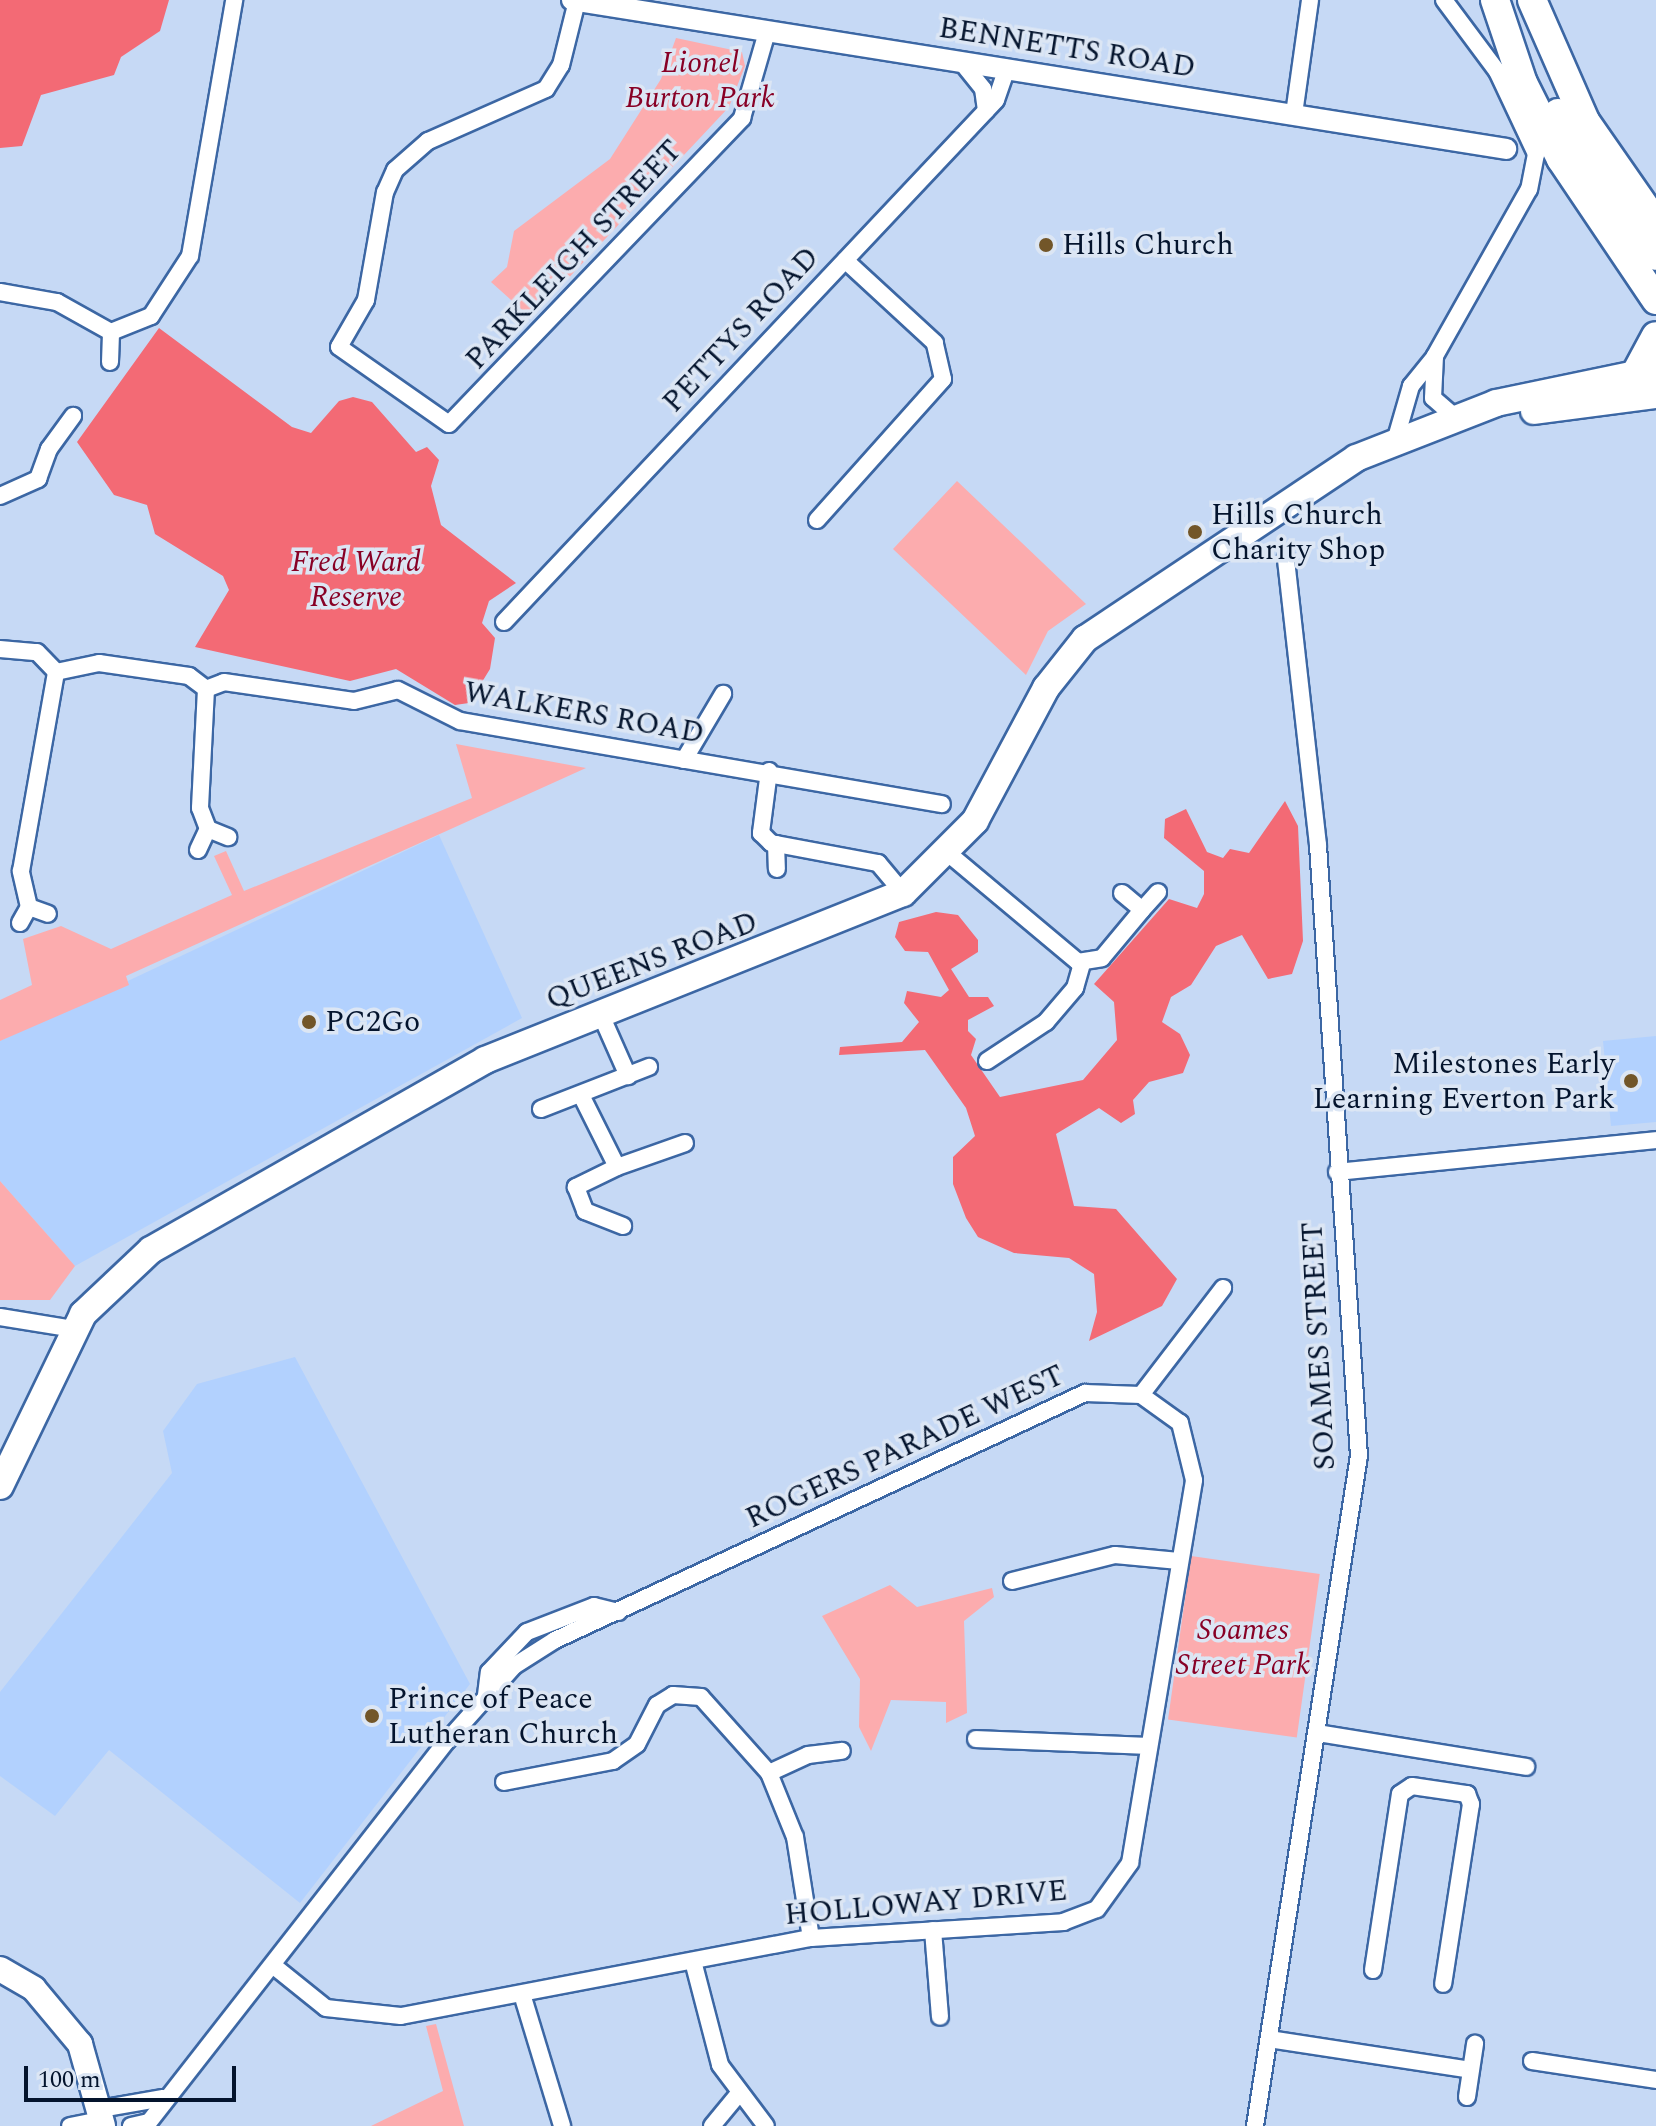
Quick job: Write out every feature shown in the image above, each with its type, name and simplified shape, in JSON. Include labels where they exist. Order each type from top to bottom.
[{"type":"highway","points":[[1495,0],[1543,124],[1656,300]]},
{"type":"highway","points":[[1506,0],[1586,163],[1656,256]]},
{"type":"highway","points":[[1532,0],[1585,121],[1656,223]]},
{"type":"highway","points":[[1550,0],[1597,106],[1656,194]]},
{"type":"highway","points":[[1646,372],[1656,336]]},
{"type":"main road","name":"QUEENS ROAD","points":[[0,1486],[73,1329],[105,1286],[151,1250],[485,1060],[903,893],[949,854],[981,812],[1046,688],[1085,639],[1396,438],[1454,416],[1646,372]]},
{"type":"main road","name":"QUEENS ROAD","points":[[1323,483],[1500,419],[1656,395]]},
{"type":"main road","points":[[0,1969],[60,2015],[80,2044],[102,2118]]},
{"type":"street","points":[[111,332],[151,316],[190,256],[234,0]]},
{"type":"street","name":"BENNETTS ROAD","points":[[574,0],[681,9],[767,32],[1506,149]]},
{"type":"street","name":"PARKLEIGH STREET","points":[[574,0],[561,65],[546,89],[428,141],[395,170],[385,192],[366,300],[339,347],[449,424],[742,118],[767,32]]},
{"type":"street","points":[[1294,114],[1310,0]]},
{"type":"street","points":[[1396,438],[1411,386],[1435,356],[1529,189],[1536,162],[1507,88],[1444,0]]},
{"type":"street","points":[[963,64],[983,89],[986,111]]},
{"type":"street","name":"PETTYS ROAD","points":[[504,622],[986,111],[1007,68]]},
{"type":"street","points":[[817,520],[943,379],[935,343],[845,260]]},
{"type":"street","points":[[0,292],[57,302],[111,332]]},
{"type":"street","points":[[110,362],[111,332]]},
{"type":"street","points":[[1435,356],[1431,392],[1454,416]]},
{"type":"street","points":[[0,496],[38,479],[73,416]]},
{"type":"street","name":"SOAMES STREET","points":[[1255,2126],[1359,1456],[1337,1172],[1318,845],[1286,559]]},
{"type":"street","points":[[0,649],[37,652],[56,672],[21,871],[29,907],[20,923]]},
{"type":"street","name":"WALKERS ROAD","points":[[56,672],[99,663],[189,676],[206,689],[224,682],[354,701],[398,690],[460,721],[684,760],[769,771],[942,804]]},
{"type":"street","points":[[198,850],[208,829],[200,808],[206,689]]},
{"type":"street","points":[[684,760],[723,694]]},
{"type":"street","points":[[769,771],[761,833],[776,844],[878,863],[903,893]]},
{"type":"street","points":[[208,829],[228,837]]},
{"type":"street","points":[[776,844],[777,869]]},
{"type":"street","points":[[949,854],[1082,963]]},
{"type":"street","points":[[1082,963],[1102,958],[1158,892]]},
{"type":"street","points":[[1122,893],[1142,910]]},
{"type":"street","points":[[29,907],[48,914]]},
{"type":"street","points":[[987,1061],[1046,1022],[1075,988],[1082,963]]},
{"type":"street","points":[[601,1015],[628,1076]]},
{"type":"street","points":[[541,1109],[649,1067]]},
{"type":"street","points":[[581,1095],[617,1167]]},
{"type":"street","points":[[1337,1172],[1656,1140]]},
{"type":"street","points":[[623,1226],[585,1211],[576,1187],[617,1167],[685,1143]]},
{"type":"street","points":[[1141,1395],[1223,1288]]},
{"type":"street","points":[[0,1317],[73,1329]]},
{"type":"street","name":"ROGERS PARADE WEST","points":[[131,2126],[149,2124],[163,2098],[275,1967],[486,1695],[541,1647],[1085,1393],[1141,1395]]},
{"type":"street","name":"HOLLOWAY DRIVE","points":[[275,1967],[326,2008],[352,2015],[428,2014],[811,1938],[1063,1922],[1097,1909],[1130,1863],[1194,1469],[1180,1423],[1141,1395]]},
{"type":"street","points":[[1012,1581],[1115,1555],[1179,1561]]},
{"type":"street","points":[[504,1782],[537,1782],[627,1756],[657,1705],[685,1692],[726,1721],[769,1773],[795,1837],[811,1938]]},
{"type":"street","points":[[1317,1733],[1526,1767]]},
{"type":"street","points":[[976,1739],[1001,1746],[1148,1746]]},
{"type":"street","points":[[769,1773],[808,1755],[842,1751]]},
{"type":"street","points":[[1373,1970],[1400,1794],[1412,1786],[1467,1794],[1471,1804],[1443,1984]]},
{"type":"street","points":[[933,1930],[940,2017]]},
{"type":"street","points":[[693,1961],[712,2047],[766,2126]]},
{"type":"street","points":[[522,1994],[562,2126]]},
{"type":"street","points":[[1269,2039],[1471,2070]]},
{"type":"street","points":[[1467,2097],[1475,2044]]},
{"type":"street","points":[[1532,2061],[1656,2080]]},
{"type":"street","points":[[712,2126],[740,2092]]},
{"type":"street","points":[[70,2126],[137,2109],[163,2098]]},
{"type":"shaded area","points":[[439,835],[522,1018],[75,1266],[0,1181],[0,1041]]},
{"type":"shaded area","name":"Milestones Early Learning Everton Park","points":[[1656,1036],[1656,1122],[1611,1126],[1603,1041]]},
{"type":"shaded area","points":[[295,1357],[470,1684],[300,1903],[109,1750],[55,1816],[0,1776],[0,1692],[172,1473],[163,1431],[197,1384]]},
{"type":"green space","points":[[0,0],[169,0],[160,31],[121,57],[114,75],[41,95],[22,146],[0,148]]},
{"type":"green space","name":"Lionel Burton Park","points":[[676,38],[742,52],[745,66],[729,107],[531,318],[491,282],[507,267],[514,231],[610,159],[661,79]]},
{"type":"green space","name":"Fred Ward Reserve","points":[[159,328],[292,427],[311,433],[339,401],[353,397],[372,402],[416,452],[427,447],[439,460],[431,486],[441,525],[516,583],[489,601],[482,623],[495,638],[490,669],[469,703],[455,705],[396,669],[350,681],[195,647],[229,590],[223,576],[155,534],[147,505],[114,495],[77,442]]},
{"type":"green space","points":[[957,481],[1086,604],[1048,631],[1026,675],[893,549]]},
{"type":"green space","points":[[456,744],[586,768],[126,976],[129,985],[0,1041],[0,1000],[32,985],[23,939],[61,926],[111,949],[232,895],[214,856],[226,851],[244,891],[472,798]]},
{"type":"green space","points":[[1285,801],[1298,826],[1303,941],[1292,974],[1268,979],[1242,935],[1216,946],[1191,985],[1171,997],[1162,1022],[1180,1034],[1190,1055],[1183,1073],[1149,1082],[1133,1100],[1135,1114],[1121,1123],[1099,1108],[1056,1134],[1074,1206],[1116,1209],[1177,1279],[1162,1306],[1089,1341],[1097,1312],[1094,1274],[1069,1258],[1014,1253],[978,1237],[966,1218],[953,1184],[953,1157],[975,1136],[966,1108],[925,1050],[839,1055],[840,1047],[902,1042],[919,1022],[904,1003],[907,991],[941,997],[949,990],[928,952],[905,951],[895,937],[899,922],[936,912],[958,915],[978,940],[978,952],[951,969],[969,997],[988,997],[994,1006],[968,1020],[968,1031],[976,1039],[971,1055],[1000,1097],[1083,1080],[1117,1040],[1114,1002],[1094,984],[1169,899],[1197,908],[1204,894],[1204,871],[1164,838],[1165,819],[1186,809],[1207,852],[1223,858],[1230,849],[1249,853]]},
{"type":"green space","points":[[0,1181],[75,1266],[50,1300],[0,1300]]},
{"type":"green space","name":"Soames Street Park","points":[[1191,1556],[1320,1574],[1297,1737],[1168,1719]]},
{"type":"green space","points":[[890,1585],[917,1607],[992,1588],[994,1597],[964,1621],[967,1713],[946,1723],[946,1702],[891,1700],[871,1751],[859,1727],[860,1679],[822,1616]]},
{"type":"green space","points":[[436,2024],[464,2126],[371,2126],[443,2091],[426,2026]]},
{"type":"place","name":"Hills Church","points":[[1046,245]]},
{"type":"place","name":"Hills Church Charity Shop","points":[[1195,532]]},
{"type":"place","name":"PC2Go","points":[[309,1022]]},
{"type":"place","name":"Milestones Early Learning Everton Park","points":[[1631,1081]]},
{"type":"place","name":"Prince of Peace Lutheran Church","points":[[372,1716]]}]
